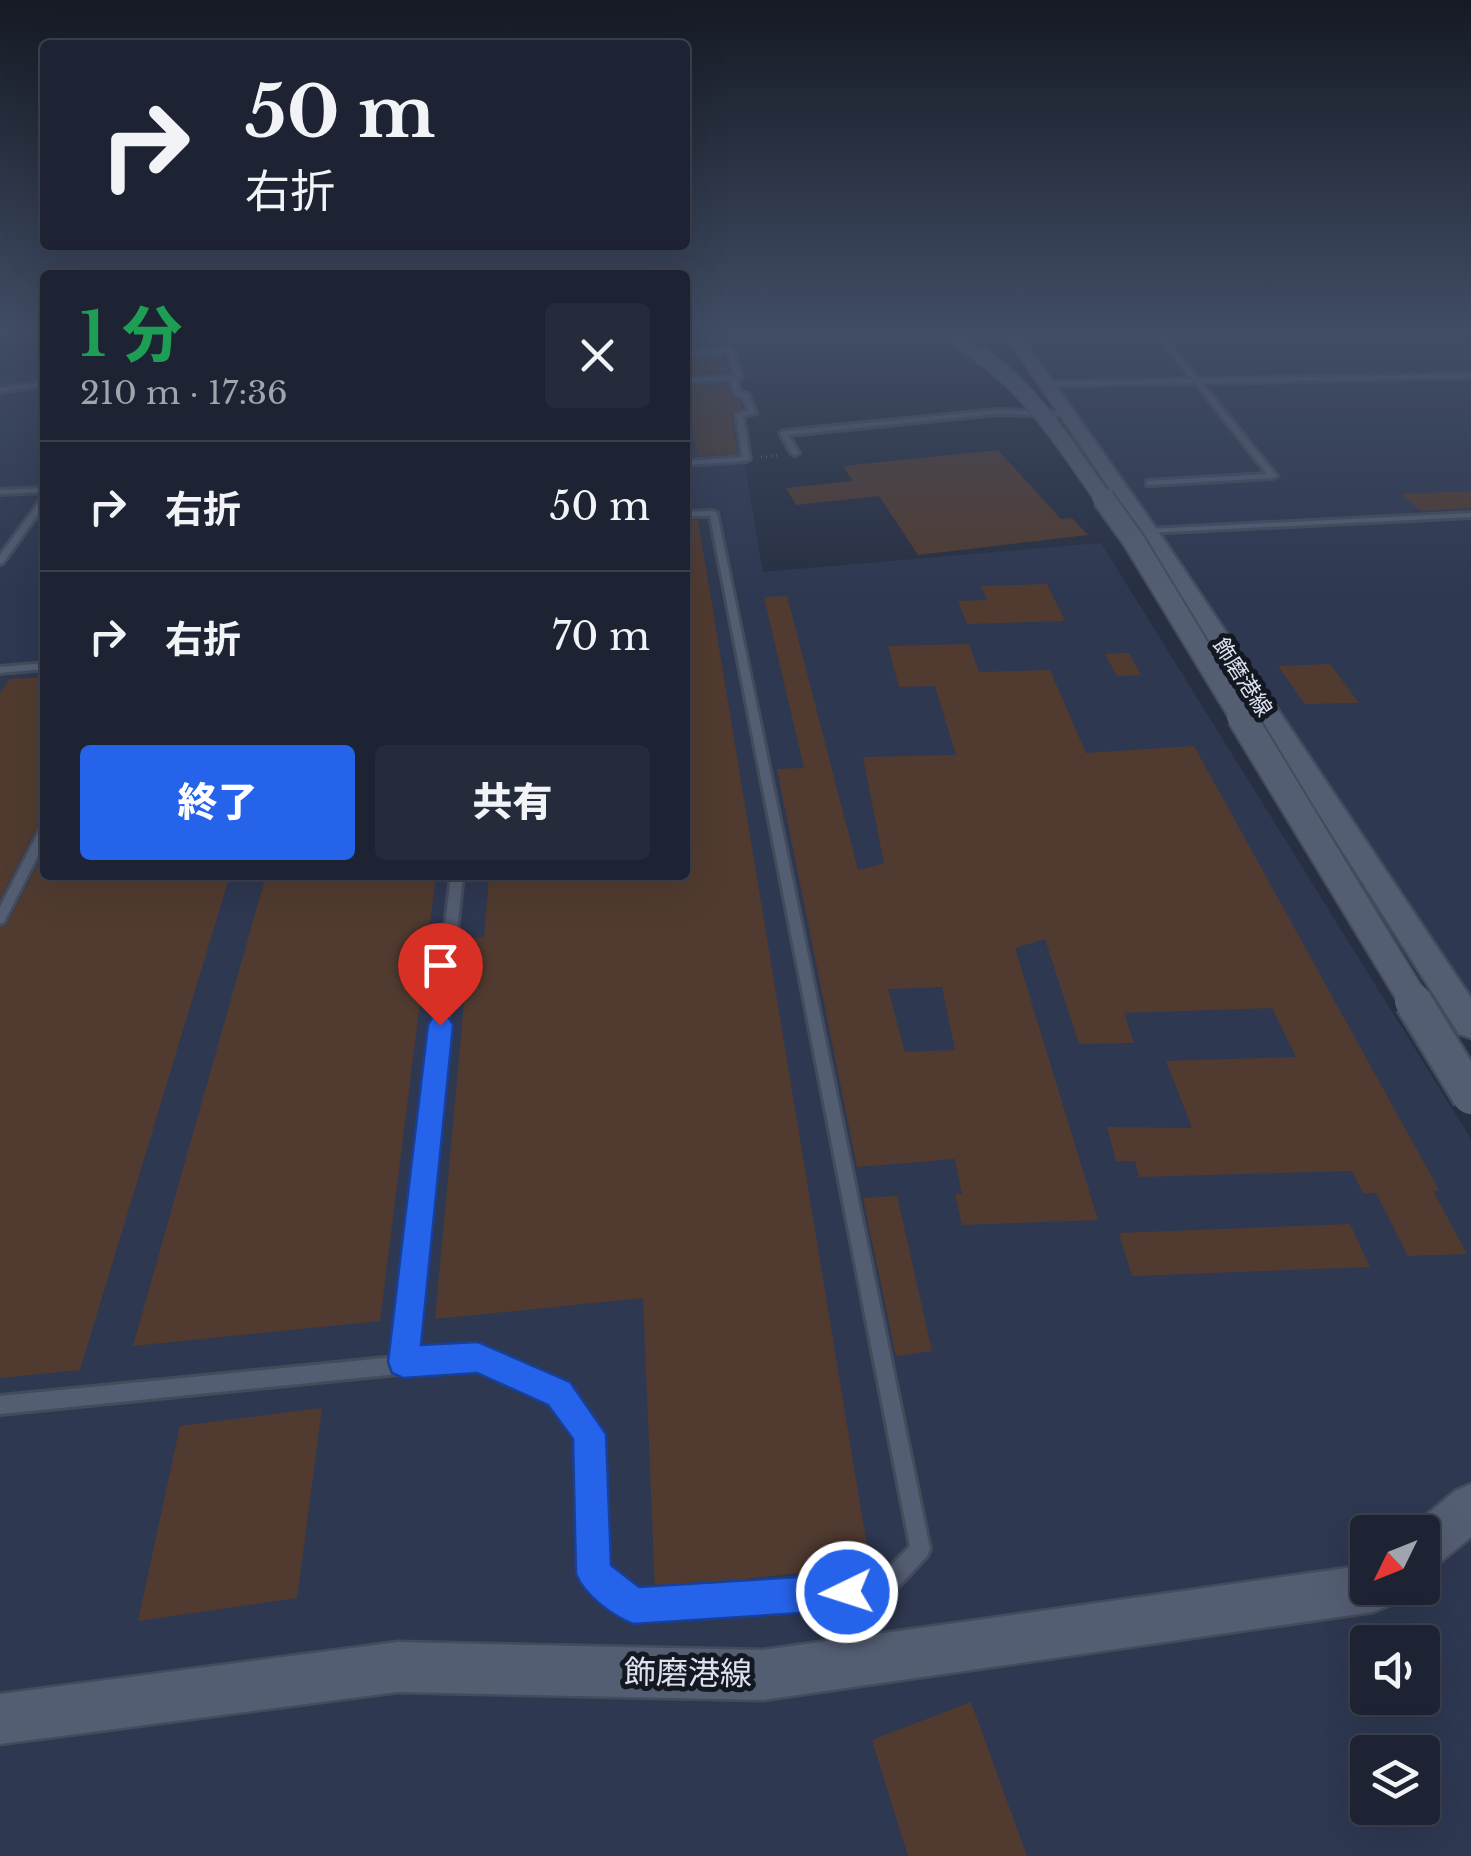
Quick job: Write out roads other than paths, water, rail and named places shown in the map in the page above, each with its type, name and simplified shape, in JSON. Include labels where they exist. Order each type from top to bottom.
[{"type":"main road","points":[[1046,419],[1134,540],[1471,1096]]},
{"type":"main road","name":"飾磨港線","points":[[1070,419],[1471,1024]]},
{"type":"main road","points":[[1440,1533],[1471,1507]]},
{"type":"main road","name":"飾磨港線","points":[[0,1719],[398,1667],[762,1676],[1350,1591]]},
{"type":"lane","points":[[690,462],[746,458],[740,419]]},
{"type":"lane","points":[[792,454],[784,433],[931,419]]},
{"type":"lane","points":[[1150,482],[1273,476],[1225,419]]},
{"type":"lane","points":[[0,492],[40,490]]},
{"type":"lane","points":[[0,561],[40,507]]},
{"type":"lane","points":[[0,1405],[478,1357],[559,1393],[590,1434],[594,1574],[633,1606],[882,1590],[920,1549],[713,512],[690,514]]},
{"type":"lane","points":[[1148,531],[1471,516]]},
{"type":"lane","points":[[0,670],[40,666]]},
{"type":"lane","points":[[0,919],[40,841]]},
{"type":"lane","points":[[403,1362],[456,880]]}]
